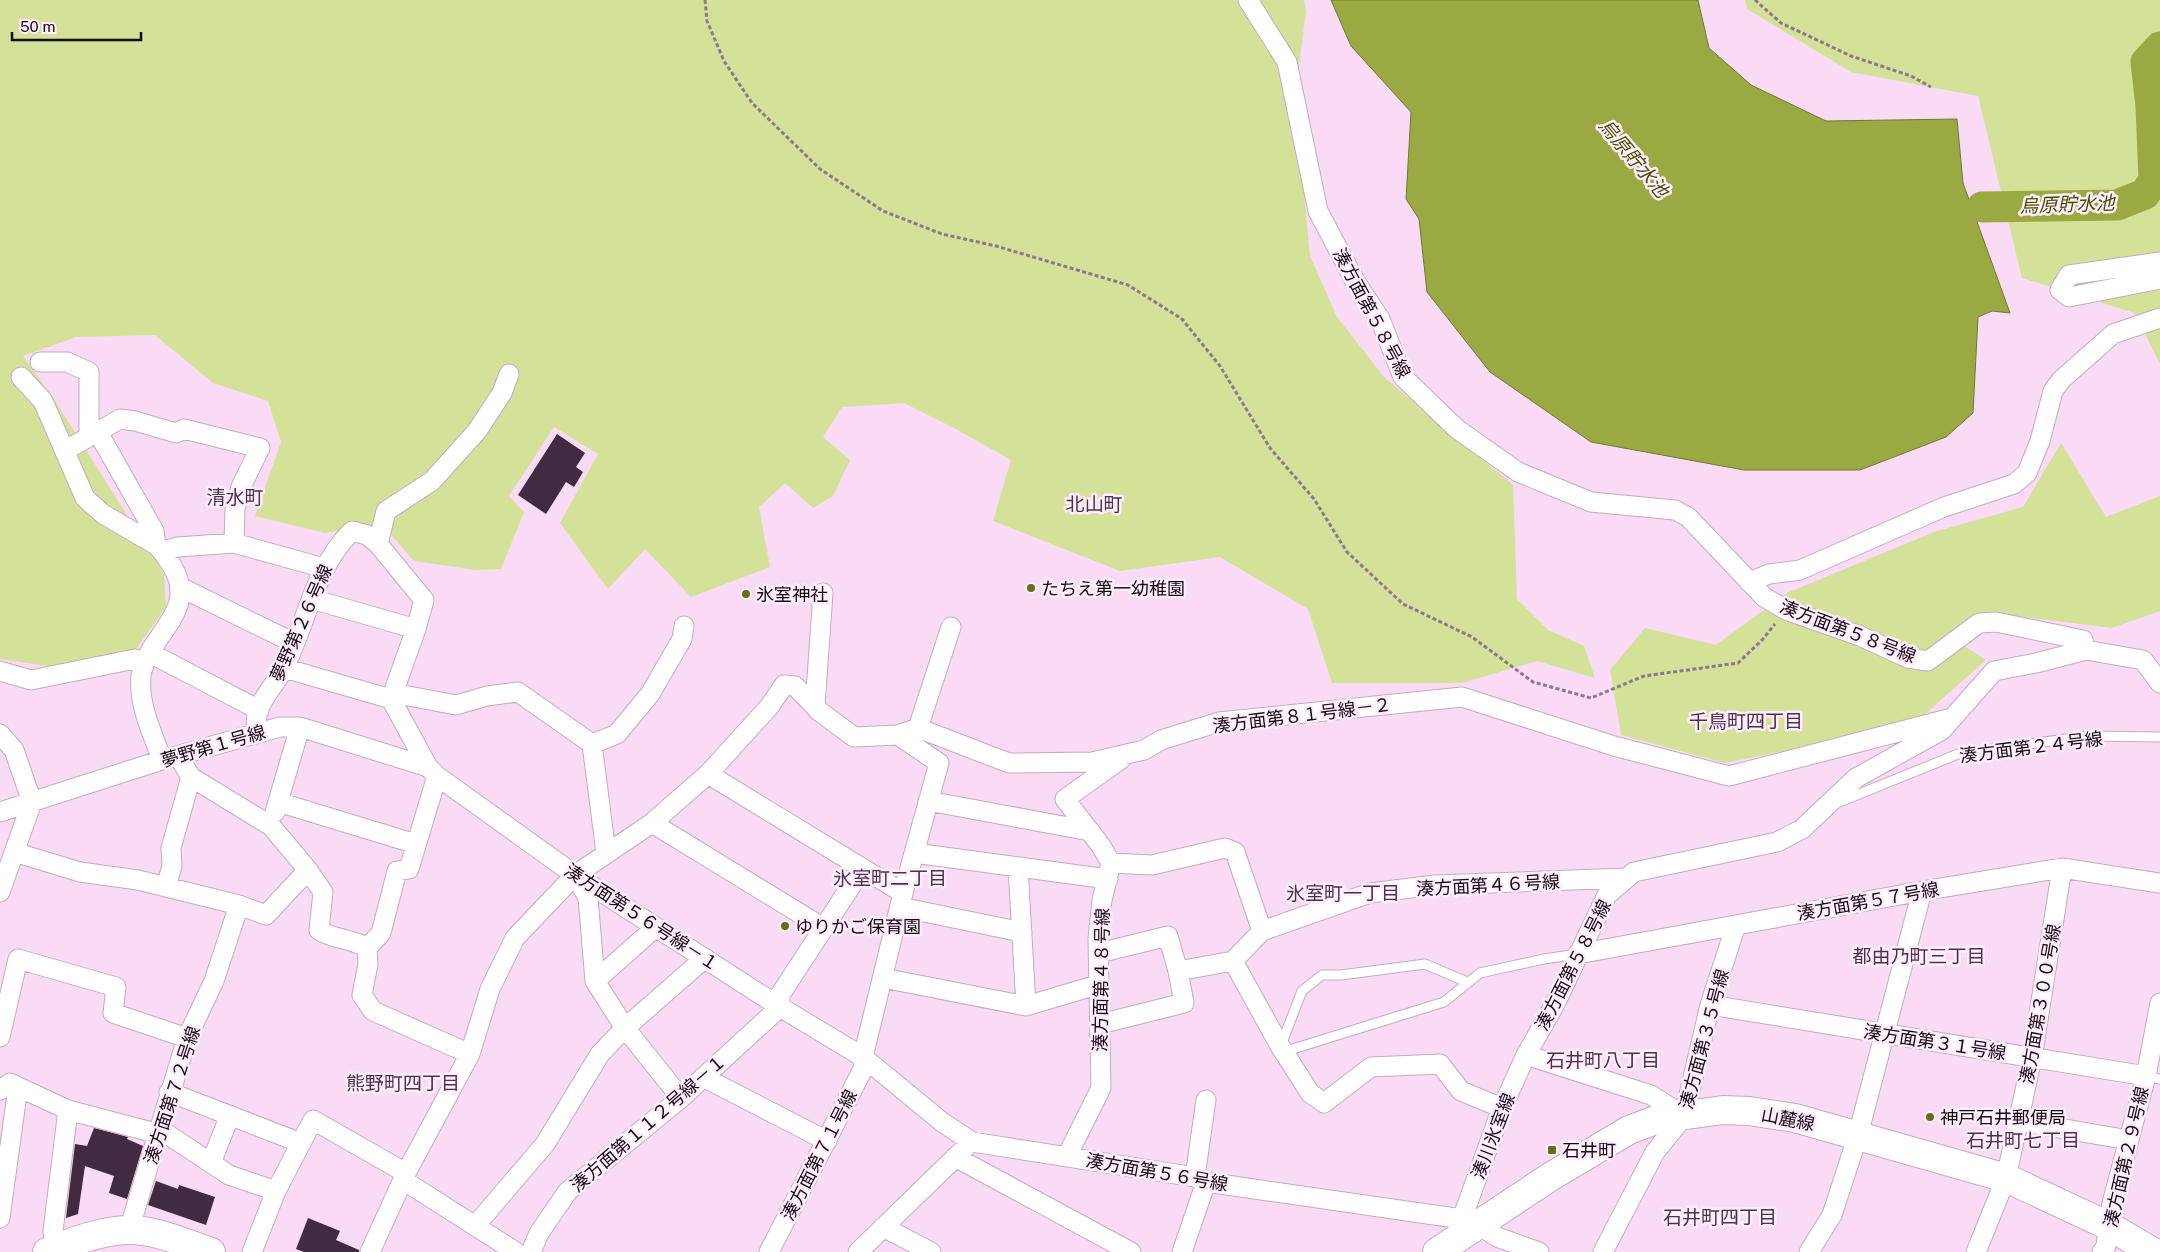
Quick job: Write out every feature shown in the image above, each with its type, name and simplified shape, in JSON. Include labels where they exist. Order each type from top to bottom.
[{"type":"main road","name":"山麓線","points":[[1437,1252],[1470,1221],[1550,1177],[1629,1130],[1658,1119],[1723,1110],[1750,1111],[1795,1118],[2006,1178],[2109,1226],[2153,1252]]},
{"type":"main road","points":[[53,1251],[95,1244],[129,1230],[160,1234],[211,1252]]},
{"type":"street","name":"湊方面第５８号線","points":[[1248,0],[1288,62],[1318,211],[1355,281],[1380,319],[1403,377],[1458,429],[1518,472],[1591,502],[1675,510],[1688,517],[1764,597],[1786,610],[1860,636],[1908,658],[1928,661],[1979,623],[1996,622],[2083,640],[2086,650],[2036,663],[1994,671],[1942,730],[1856,778],[1802,829],[1777,842],[1634,872],[1607,895],[1556,1002],[1526,1055]]},
{"type":"street","points":[[2160,262],[2070,275],[2060,290],[2069,298],[2160,279]]},
{"type":"street","points":[[1749,582],[1769,574],[1800,570],[1944,507],[2014,484],[2027,473],[2040,440],[2054,391],[2061,380],[2112,334],[2160,318]]},
{"type":"street","points":[[40,362],[67,362],[89,372],[89,429],[100,436],[154,531],[160,548],[177,574],[182,592],[176,612],[147,658],[141,678],[143,706],[170,758],[191,777],[271,826],[308,870],[323,892],[319,930],[324,934],[358,942],[367,948]]},
{"type":"street","points":[[470,1054],[372,1011],[362,995],[368,964],[367,948],[381,933],[397,871],[408,869],[416,844],[433,771],[392,696],[416,629],[424,600],[373,540],[386,511],[432,481],[477,431],[502,393],[509,374]]},
{"type":"street","points":[[21,377],[44,401],[50,420],[66,450],[85,498],[104,514],[160,548],[234,544],[324,568]]},
{"type":"street","points":[[66,450],[94,432],[120,419],[135,421],[176,433],[184,429],[260,448],[241,487],[235,509],[234,544]]},
{"type":"street","name":"夢野第２６号線","points":[[258,733],[255,726],[259,710],[284,668],[324,568],[341,542],[352,531],[373,540]]},
{"type":"street","points":[[180,587],[294,643]]},
{"type":"street","points":[[815,706],[823,593]]},
{"type":"street","points":[[312,599],[416,629]]},
{"type":"street","points":[[592,744],[617,734],[650,694],[682,639],[684,626]]},
{"type":"street","points":[[370,1252],[405,1177],[470,1054],[490,989],[515,938],[575,875],[652,823],[708,774],[769,707],[784,685],[795,686],[815,706],[854,737],[898,735],[918,728],[950,627]]},
{"type":"street","points":[[2086,650],[2143,660],[2160,683]]},
{"type":"street","points":[[0,671],[31,680],[147,658],[259,710]]},
{"type":"street","points":[[284,668],[392,696],[456,705],[487,696],[518,692],[592,744],[606,853]]},
{"type":"street","name":"湊方面第８１号線－２","points":[[918,728],[1010,762],[1092,762],[1144,750],[1161,740],[1219,722],[1462,696],[1614,746],[1729,776],[1952,718]]},
{"type":"street","name":"夢野第１号線","points":[[0,812],[170,758],[280,727],[300,727],[433,771]]},
{"type":"street","points":[[271,826],[300,727]]},
{"type":"street","points":[[0,734],[14,750],[32,802],[0,892]]},
{"type":"street","name":"湊方面第７１号線","points":[[769,1252],[864,1067],[864,1057],[901,900],[939,763],[898,735]]},
{"type":"street","points":[[1109,871],[1090,831],[1065,800],[1128,754]]},
{"type":"street","name":"湊方面第５６号線－１","points":[[433,771],[575,875],[780,1007],[864,1057]]},
{"type":"street","points":[[708,774],[862,869],[901,900],[1022,932]]},
{"type":"street","points":[[166,887],[172,866],[171,848],[191,777]]},
{"type":"street","points":[[928,801],[1090,831]]},
{"type":"street","points":[[278,802],[416,844]]},
{"type":"street","points":[[652,823],[822,927]]},
{"type":"street","points":[[914,853],[1018,867],[1109,871],[1152,865],[1224,848],[1235,852],[1262,931]]},
{"type":"street","points":[[14,852],[80,872],[138,880],[239,905],[266,916],[308,870]]},
{"type":"street","points":[[1018,867],[1026,1006]]},
{"type":"street","name":"湊方面第５７号線","points":[[1578,954],[1922,891],[2062,868],[2160,883]]},
{"type":"street","name":"湊方面第３００号線","points":[[1976,1252],[2006,1178],[2032,1058],[2062,868]]},
{"type":"street","points":[[780,1007],[780,995],[822,927],[862,869]]},
{"type":"street","name":"湊方面第４８号線","points":[[1067,1156],[1100,1088],[1100,984],[1098,954],[1102,900],[1109,871]]},
{"type":"street","points":[[575,875],[588,898],[595,981],[625,1028],[681,1098]]},
{"type":"street","name":"湊方面第４６号線","points":[[1233,961],[1262,931],[1370,894],[1435,886],[1626,878]]},
{"type":"street","points":[[1809,1252],[1832,1215],[1858,1135],[1922,891]]},
{"type":"street","name":"湊方面第７２号線","points":[[129,1230],[159,1134],[169,1092],[187,1038],[214,981],[239,905]]},
{"type":"street","name":"湊方面第３５号線","points":[[1603,1252],[1655,1152],[1684,1116],[1710,1005],[1736,925]]},
{"type":"street","points":[[595,981],[656,927]]},
{"type":"street","points":[[1098,954],[1168,936],[1184,1003],[1100,1024]]},
{"type":"street","points":[[475,1226],[545,1144],[600,1054],[625,1028],[704,958]]},
{"type":"street","points":[[0,1037],[18,959],[116,987],[113,1013],[187,1038]]},
{"type":"street","points":[[1178,972],[1233,961],[1282,1049],[1310,1093],[1324,1102],[1371,1067],[1440,1064],[1461,1091],[1502,1108]]},
{"type":"street","points":[[883,978],[1026,1006],[1100,984]]},
{"type":"street","name":"湊方面第２９号線","points":[[2102,1252],[2106,1246],[2112,1202],[2129,1140],[2153,1078],[2160,1003]]},
{"type":"street","name":"湊方面第３１号線","points":[[1710,1005],[2153,1078]]},
{"type":"street","name":"湊方面第１１２号線－１","points":[[531,1252],[539,1233],[568,1191],[681,1098],[780,1007]]},
{"type":"street","points":[[1526,1055],[1651,1095],[1684,1116]]},
{"type":"street","name":"湊川氷室線","points":[[1470,1221],[1502,1108],[1526,1055]]},
{"type":"street","name":"湊方面第５６号線","points":[[864,1057],[942,1122],[972,1142],[1470,1221]]},
{"type":"street","points":[[704,1077],[827,1141]]},
{"type":"street","points":[[0,1218],[7,1084],[68,1110],[159,1134],[167,1134],[229,1175],[276,1191]]},
{"type":"street","points":[[169,1092],[301,1143]]},
{"type":"street","points":[[1182,1252],[1200,1179],[1206,1100]]},
{"type":"street","points":[[53,1251],[53,1231],[68,1110]]},
{"type":"street","points":[[210,1163],[230,1115]]},
{"type":"street","points":[[252,1252],[276,1191],[313,1120],[405,1177],[516,1252]]},
{"type":"street","points":[[2018,1121],[2129,1140]]},
{"type":"street","points":[[858,1252],[972,1142]]},
{"type":"street","points":[[955,1157],[1131,1252]]},
{"type":"street","points":[[1470,1221],[1498,1237],[1539,1252]]},
{"type":"street","points":[[883,1227],[931,1252]]},
{"type":"lane","name":"湊方面第２４号線","points":[[1823,809],[1958,754],[2087,736],[2160,738]]},
{"type":"lane","points":[[1282,1049],[1444,1002],[1466,982],[1480,973],[1544,959],[1578,954]]},
{"type":"lane","points":[[1282,1049],[1302,991],[1322,974],[1341,975],[1426,964],[1466,982]]},
{"type":"path","points":[[705,0],[706,21],[724,61],[752,103],[820,169],[883,211],[942,234],[996,246],[1128,285],[1182,319],[1220,366],[1270,448],[1314,499],[1347,552],[1403,604],[1472,637],[1533,682],[1590,698],[1644,676],[1738,663],[1762,640],[1786,610]]},
{"type":"path","points":[[1755,0],[1781,23],[1851,56],[1911,76],[1931,87]]},
{"type":"shaded area","points":[[0,0],[1304,0],[1306,11],[1295,97],[1310,256],[1337,317],[1384,377],[1513,485],[1517,599],[1548,630],[1584,646],[1595,678],[1537,661],[1462,683],[1332,683],[1308,609],[1220,557],[1120,571],[993,521],[1011,460],[956,429],[904,403],[842,407],[823,437],[850,460],[833,496],[813,508],[785,483],[759,507],[770,567],[691,597],[645,549],[608,589],[560,523],[598,454],[554,427],[509,496],[524,512],[501,569],[476,570],[414,561],[382,524],[325,533],[255,516],[281,442],[268,401],[213,383],[155,335],[76,337],[23,356],[52,396],[164,574],[166,607],[136,649],[60,668],[0,659]]},
{"type":"shaded area","points":[[1745,0],[2160,0],[2160,364],[2135,313],[2022,278],[1978,96],[1851,72],[1747,9]]},
{"type":"shaded area","points":[[2061,443],[2106,517],[2160,496],[2160,611],[2112,628],[1985,612],[1946,634],[1986,660],[1924,715],[1794,749],[1725,763],[1621,735],[1610,670],[1645,628],[1716,645],[1787,593],[1934,532],[2023,507]]},
{"type":"water","points":[[1331,0],[1698,0],[1709,48],[1751,85],[1826,121],[1957,119],[1963,183],[2010,313],[1992,311],[1978,317],[1973,413],[1946,437],[1860,470],[1744,470],[1591,442],[1490,372],[1427,292],[1419,219],[1406,199],[1411,112],[1351,46]]},
{"type":"building","points":[[557,434],[585,453],[576,467],[583,472],[574,487],[566,482],[546,514],[518,495]]},
{"type":"building","points":[[94,1128],[128,1137],[127,1139],[143,1146],[127,1199],[109,1193],[114,1176],[85,1166],[78,1214],[66,1218],[75,1144],[87,1146]]},
{"type":"building","points":[[156,1181],[178,1189],[179,1185],[215,1197],[206,1225],[148,1205]]},
{"type":"building","points":[[308,1218],[340,1231],[336,1240],[359,1250],[359,1252],[304,1252],[296,1249]]},
{"type":"waterway","name":"烏原貯水池","points":[[1982,207],[2117,205],[2145,194],[2154,180],[2151,106],[2146,62],[2160,47]]},
{"type":"place","name":"たちえ第一幼稚園","points":[[1031,588]]},
{"type":"place","name":"氷室神社","points":[[746,594]]},
{"type":"place","name":"ゆりかご保育園","points":[[785,926]]},
{"type":"place","name":"神戸石井郵便局","points":[[1930,1117]]},
{"type":"place","name":"石井町","points":[[1552,1150]]},
{"type":"district","name":"清水町","points":[[235,497]]},
{"type":"district","name":"北山町","points":[[1094,504]]},
{"type":"district","name":"千鳥町四丁目","points":[[1746,721]]},
{"type":"district","name":"氷室町二丁目","points":[[890,878]]},
{"type":"district","name":"氷室町一丁目","points":[[1343,893]]},
{"type":"district","name":"都由乃町三丁目","points":[[1919,956]]},
{"type":"district","name":"石井町八丁目","points":[[1603,1060]]},
{"type":"district","name":"熊野町四丁目","points":[[403,1083]]},
{"type":"district","name":"石井町七丁目","points":[[2023,1140]]},
{"type":"district","name":"石井町四丁目","points":[[1720,1217]]}]
